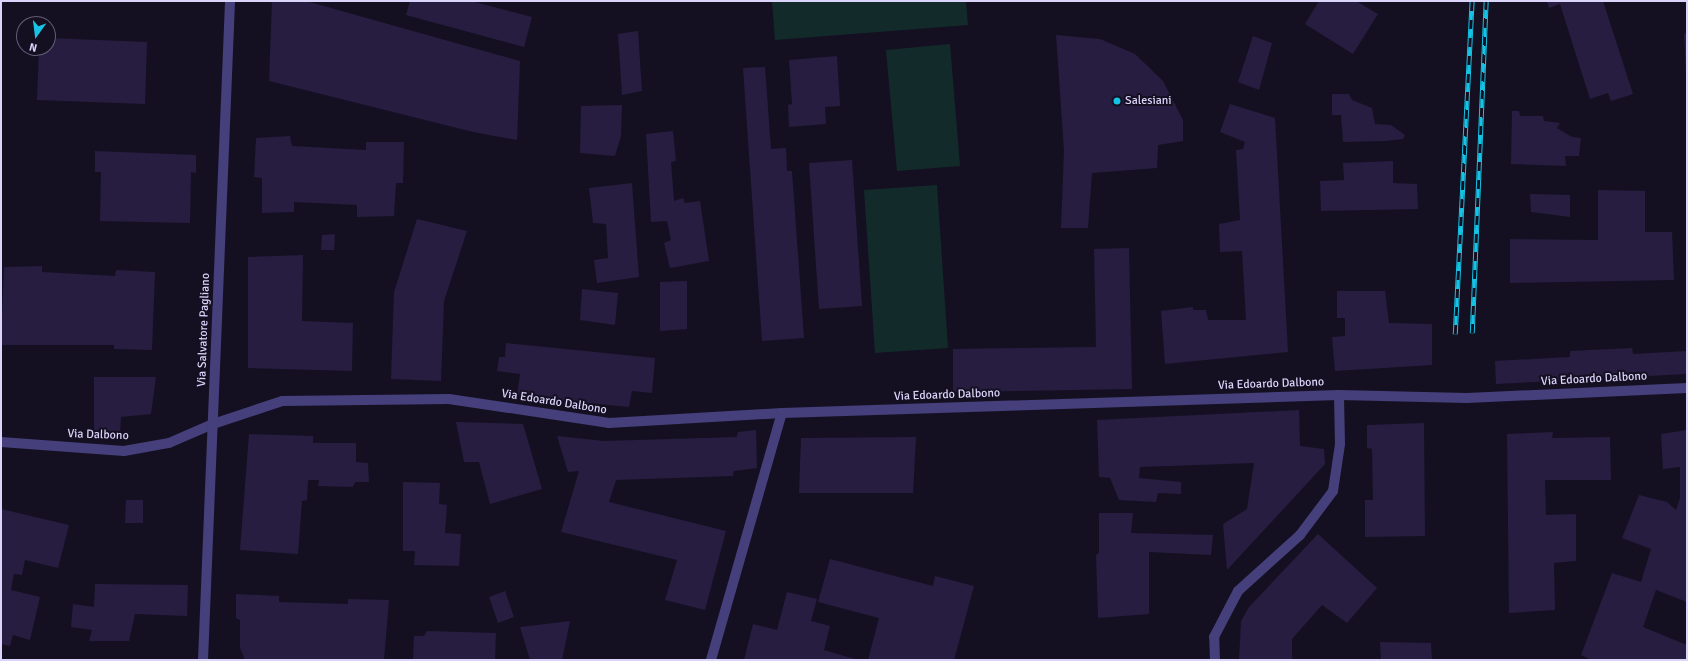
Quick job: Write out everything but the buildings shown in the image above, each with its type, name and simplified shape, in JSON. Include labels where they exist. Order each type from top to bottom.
[{"type":"street","name":"Via Salvatore Pagliano","points":[[203,660],[214,424],[230,1]]},
{"type":"street","name":"Via Edoardo Dalbono","points":[[214,424],[282,401],[449,399],[609,424],[782,413],[1339,395],[1467,398],[1687,388]]},
{"type":"street","points":[[1215,660],[1214,637],[1238,591],[1300,535],[1334,491],[1340,444],[1339,395]]},
{"type":"street","points":[[711,660],[782,413]]},
{"type":"street","name":"Via Dalbono","points":[[1,442],[124,451],[169,443],[214,424]]},
{"type":"green space","points":[[772,1],[966,1],[968,25],[775,40]]},
{"type":"green space","points":[[950,44],[960,166],[897,171],[886,50]]},
{"type":"green space","points":[[937,185],[948,348],[875,353],[864,190]]},
{"type":"railway","points":[[1455,334],[1472,1]]},
{"type":"railway","points":[[1472,333],[1486,1]]},
{"type":"place","name":"Salesiani","points":[[1117,101]]}]
